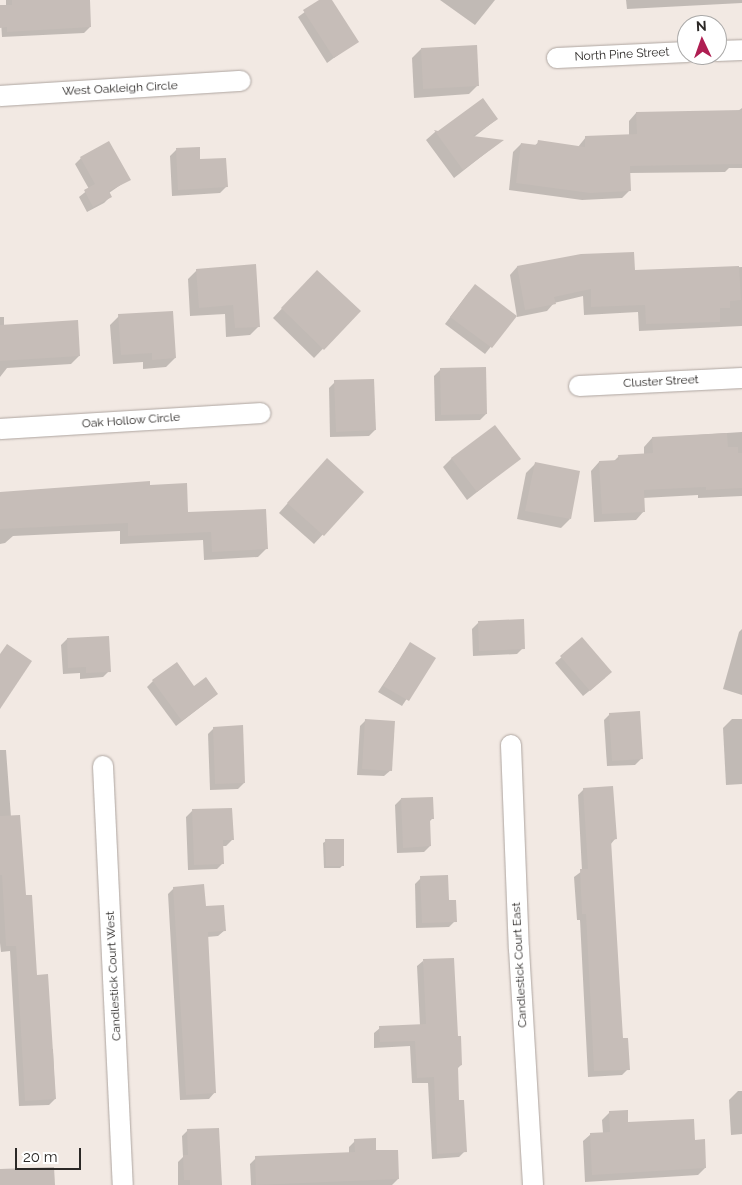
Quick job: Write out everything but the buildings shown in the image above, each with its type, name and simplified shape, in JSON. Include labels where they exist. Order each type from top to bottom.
[{"type":"street","points":[[727,51],[742,50]]},
{"type":"street","name":"North Pine Street","points":[[557,58],[677,52]]},
{"type":"street","name":"West Oakleigh Circle","points":[[0,96],[241,81]]},
{"type":"street","name":"Cluster Street","points":[[579,386],[742,378]]},
{"type":"street","name":"Oak Hollow Circle","points":[[0,429],[261,413]]},
{"type":"street","name":"Candlestick Court East","points":[[511,745],[518,930],[533,1185]]},
{"type":"street","name":"Candlestick Court West","points":[[103,766],[123,1185]]}]
